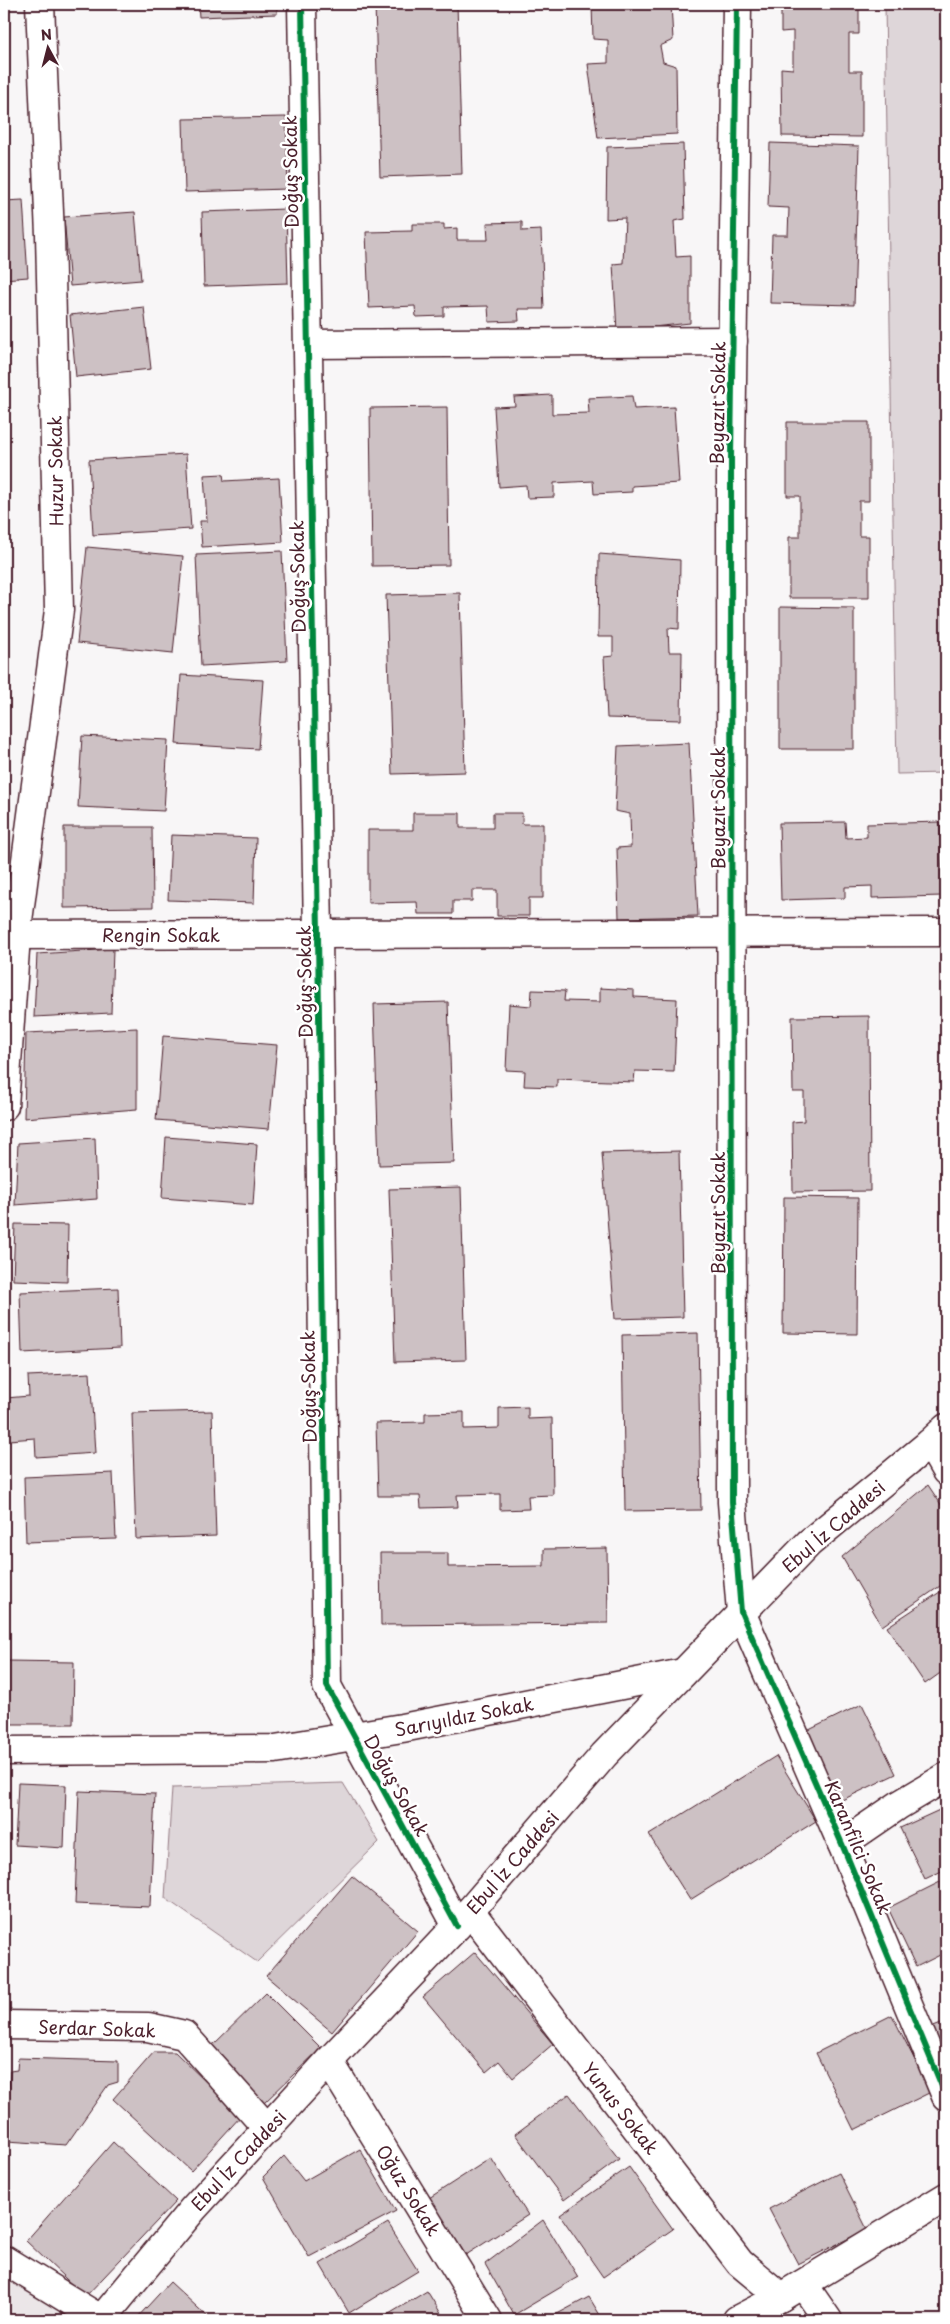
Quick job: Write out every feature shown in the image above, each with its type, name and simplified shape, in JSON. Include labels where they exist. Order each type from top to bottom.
[{"type":"street","name":"Huzur Sokak","points":[[4,1106],[10,935],[59,610],[50,235],[40,4]]},
{"type":"street","name":"Doğuş Sokak","points":[[302,4],[318,933],[326,1686],[353,1736],[463,1919]]},
{"type":"street","name":"Beyazıt Sokak","points":[[737,4],[733,341],[732,1502],[741,1612]]},
{"type":"street","points":[[308,344],[733,341]]},
{"type":"street","name":"Rengin Sokak","points":[[10,935],[946,932]]},
{"type":"street","points":[[938,1435],[946,1471]]},
{"type":"street","name":"Ebul İz Caddesi","points":[[102,2320],[193,2209],[463,1919],[604,1754],[809,1543],[938,1435]]},
{"type":"street","name":"Karanfilci Sokak","points":[[741,1612],[842,1844],[946,2096]]},
{"type":"street","name":"Sarıyıldız Sokak","points":[[4,1751],[275,1749],[353,1736],[683,1673]]},
{"type":"street","points":[[842,1844],[898,1805],[946,1777]]},
{"type":"street","name":"Yunus Sokak","points":[[463,1919],[740,2262],[792,2290],[828,2320]]},
{"type":"street","name":"Serdar Sokak","points":[[4,2025],[148,2027],[184,2035],[268,2129]]},
{"type":"street","name":"Oğuz Sokak","points":[[329,2061],[488,2320]]},
{"type":"street","points":[[737,2320],[792,2290],[946,2198]]},
{"type":"street","points":[[4,2260],[102,2320]]},
{"type":"shaded area","points":[[885,4],[946,4],[946,773],[897,774]]},
{"type":"shaded area","points":[[343,1783],[379,1842],[257,1962],[165,1898],[172,1788]]},
{"type":"shaded area","points":[[4,2281],[66,2305],[68,2315],[64,2320],[4,2320]]},
{"type":"building","points":[[198,4],[277,4],[277,14],[199,17]]},
{"type":"building","points":[[375,4],[457,4],[462,174],[380,177]]},
{"type":"building","points":[[592,4],[671,4],[673,40],[660,46],[663,62],[676,66],[677,134],[598,138],[588,64],[608,63],[608,40],[593,39]]},
{"type":"building","points":[[781,4],[859,4],[859,34],[849,34],[849,71],[862,71],[862,137],[782,136],[781,68],[793,69],[793,31],[781,32]]},
{"type":"building","points":[[286,117],[288,189],[185,192],[183,119]]},
{"type":"building","points":[[770,143],[859,146],[854,305],[770,303],[772,235],[788,235],[789,208],[768,207]]},
{"type":"building","points":[[683,144],[685,219],[674,221],[676,257],[690,256],[690,323],[617,331],[613,264],[623,263],[625,218],[606,219],[607,147]]},
{"type":"building","points":[[23,200],[28,277],[4,279],[4,201]]},
{"type":"building","points":[[286,209],[288,283],[204,286],[202,212]]},
{"type":"building","points":[[135,212],[141,280],[70,286],[64,217]]},
{"type":"building","points":[[522,222],[522,231],[541,230],[544,309],[518,309],[519,321],[489,322],[488,306],[444,307],[444,316],[416,317],[415,306],[369,308],[366,232],[412,231],[412,224],[444,224],[444,229],[457,228],[457,240],[488,240],[487,223]]},
{"type":"building","points":[[144,307],[151,369],[76,377],[70,315]]},
{"type":"building","points":[[552,395],[552,414],[589,413],[588,398],[632,396],[634,409],[674,407],[679,483],[632,486],[632,492],[594,494],[593,481],[554,483],[554,497],[527,498],[526,485],[499,487],[494,407],[515,406],[514,397]]},
{"type":"building","points":[[447,407],[449,565],[372,566],[370,408]]},
{"type":"building","points":[[787,422],[869,422],[869,501],[859,501],[859,536],[869,536],[869,598],[789,598],[789,537],[800,537],[800,496],[787,496]]},
{"type":"building","points":[[186,454],[191,529],[93,535],[89,460]]},
{"type":"building","points":[[223,474],[224,481],[279,478],[283,542],[202,547],[200,521],[207,521],[204,475]]},
{"type":"building","points":[[87,547],[183,556],[173,653],[77,643]]},
{"type":"building","points":[[282,551],[287,661],[201,666],[196,555]]},
{"type":"building","points":[[599,554],[680,560],[679,629],[668,628],[669,652],[682,652],[681,720],[607,718],[604,657],[613,656],[613,637],[598,637]]},
{"type":"building","points":[[460,593],[465,772],[392,774],[386,595]]},
{"type":"building","points":[[780,607],[854,608],[854,749],[780,749]]},
{"type":"building","points":[[181,675],[263,680],[258,749],[176,744]]},
{"type":"building","points":[[82,736],[168,740],[164,811],[78,807]]},
{"type":"building","points":[[689,743],[698,916],[619,918],[617,848],[631,847],[630,814],[615,811],[618,746]]},
{"type":"building","points":[[413,813],[460,813],[460,828],[493,828],[493,813],[522,813],[522,824],[543,824],[543,898],[529,898],[529,916],[497,916],[497,890],[472,890],[472,901],[453,901],[453,914],[418,914],[417,902],[368,903],[368,830],[413,830]]},
{"type":"building","points":[[845,822],[846,838],[867,837],[867,824],[940,822],[942,896],[872,898],[872,886],[845,887],[845,898],[781,900],[779,823]]},
{"type":"building","points":[[64,827],[152,827],[153,907],[64,908]]},
{"type":"building","points":[[171,835],[256,838],[254,903],[168,900]]},
{"type":"building","points":[[113,949],[111,1013],[34,1017],[37,954]]},
{"type":"building","points":[[600,988],[634,990],[634,997],[677,999],[674,1072],[635,1071],[634,1082],[557,1079],[557,1087],[524,1086],[525,1071],[506,1070],[509,1004],[531,1006],[532,990],[565,991],[564,1001],[600,1002]]},
{"type":"building","points":[[448,1002],[454,1163],[379,1165],[374,1004]]},
{"type":"building","points":[[869,1016],[870,1191],[793,1192],[792,1122],[804,1121],[804,1092],[793,1092],[792,1017]]},
{"type":"building","points":[[137,1028],[137,1109],[24,1118],[26,1033]]},
{"type":"building","points":[[163,1036],[277,1045],[269,1129],[156,1120]]},
{"type":"building","points":[[166,1137],[257,1144],[253,1205],[162,1198]]},
{"type":"building","points":[[95,1138],[97,1199],[15,1205],[18,1143]]},
{"type":"building","points":[[679,1151],[683,1317],[615,1319],[602,1153]]},
{"type":"building","points":[[461,1187],[466,1360],[395,1362],[389,1189]]},
{"type":"building","points":[[784,1197],[858,1198],[857,1334],[783,1333]]},
{"type":"building","points":[[15,1224],[68,1225],[67,1282],[13,1280]]},
{"type":"building","points":[[118,1288],[120,1348],[22,1353],[20,1292]]},
{"type":"building","points":[[698,1333],[701,1510],[625,1511],[622,1335]]},
{"type":"building","points":[[90,1373],[95,1453],[36,1457],[35,1438],[9,1440],[6,1398],[29,1396],[28,1376]]},
{"type":"building","points":[[528,1407],[528,1419],[552,1418],[553,1495],[528,1496],[529,1509],[500,1510],[500,1494],[457,1495],[458,1507],[421,1508],[420,1496],[378,1496],[376,1423],[425,1422],[425,1413],[464,1412],[464,1429],[499,1428],[499,1408]]},
{"type":"building","points":[[212,1411],[216,1536],[136,1539],[132,1413]]},
{"type":"building","points":[[113,1473],[116,1539],[26,1542],[24,1477]]},
{"type":"building","points":[[928,1485],[946,1512],[946,1582],[882,1626],[842,1557]]},
{"type":"building","points":[[607,1548],[608,1623],[381,1625],[380,1553],[448,1553],[448,1567],[544,1566],[544,1549]]},
{"type":"building","points":[[946,1588],[946,1669],[925,1684],[887,1627]]},
{"type":"building","points":[[7,1661],[74,1662],[73,1724],[6,1724]]},
{"type":"building","points":[[862,1704],[896,1774],[840,1801],[807,1731]]},
{"type":"building","points":[[776,1756],[816,1821],[690,1900],[649,1835]]},
{"type":"building","points":[[18,1783],[66,1785],[64,1848],[15,1845]]},
{"type":"building","points":[[79,1791],[155,1794],[150,1907],[75,1904]]},
{"type":"building","points":[[946,1807],[946,1869],[925,1879],[900,1828]]},
{"type":"building","points":[[352,1876],[418,1931],[332,2032],[266,1976]]},
{"type":"building","points":[[946,1879],[946,1952],[916,1967],[888,1908]]},
{"type":"building","points":[[475,1952],[553,2044],[513,2078],[499,2061],[486,2072],[423,1997]]},
{"type":"building","points":[[266,1993],[321,2048],[263,2104],[209,2049]]},
{"type":"building","points":[[892,2015],[931,2092],[854,2130],[816,2053]]},
{"type":"building","points":[[946,2022],[946,2066],[931,2028]]},
{"type":"building","points":[[154,2052],[175,2052],[241,2116],[191,2171],[113,2099]]},
{"type":"building","points":[[18,2058],[118,2061],[118,2082],[108,2085],[66,2145],[7,2141],[10,2071],[17,2070]]},
{"type":"building","points":[[569,2094],[619,2159],[564,2200],[515,2134]]},
{"type":"building","points":[[113,2142],[176,2201],[85,2297],[26,2241]]},
{"type":"building","points":[[360,2149],[396,2211],[309,2257],[263,2177],[284,2156],[304,2181]]},
{"type":"building","points":[[491,2158],[528,2215],[466,2255],[429,2198]]},
{"type":"building","points":[[629,2167],[673,2229],[603,2277],[560,2215]]},
{"type":"building","points":[[839,2173],[867,2229],[798,2264],[769,2209]]},
{"type":"building","points":[[543,2220],[578,2277],[514,2315],[485,2264]]},
{"type":"building","points":[[388,2223],[418,2271],[349,2313],[320,2264]]},
{"type":"building","points":[[170,2282],[211,2320],[135,2320]]},
{"type":"building","points":[[427,2291],[445,2320],[379,2320]]},
{"type":"building","points":[[589,2297],[603,2320],[546,2320]]},
{"type":"cycle path","points":[[302,4],[318,933],[327,1686],[457,1926]]},
{"type":"cycle path","points":[[737,4],[731,458],[732,1502],[741,1612],[842,1844],[946,2096]]}]
